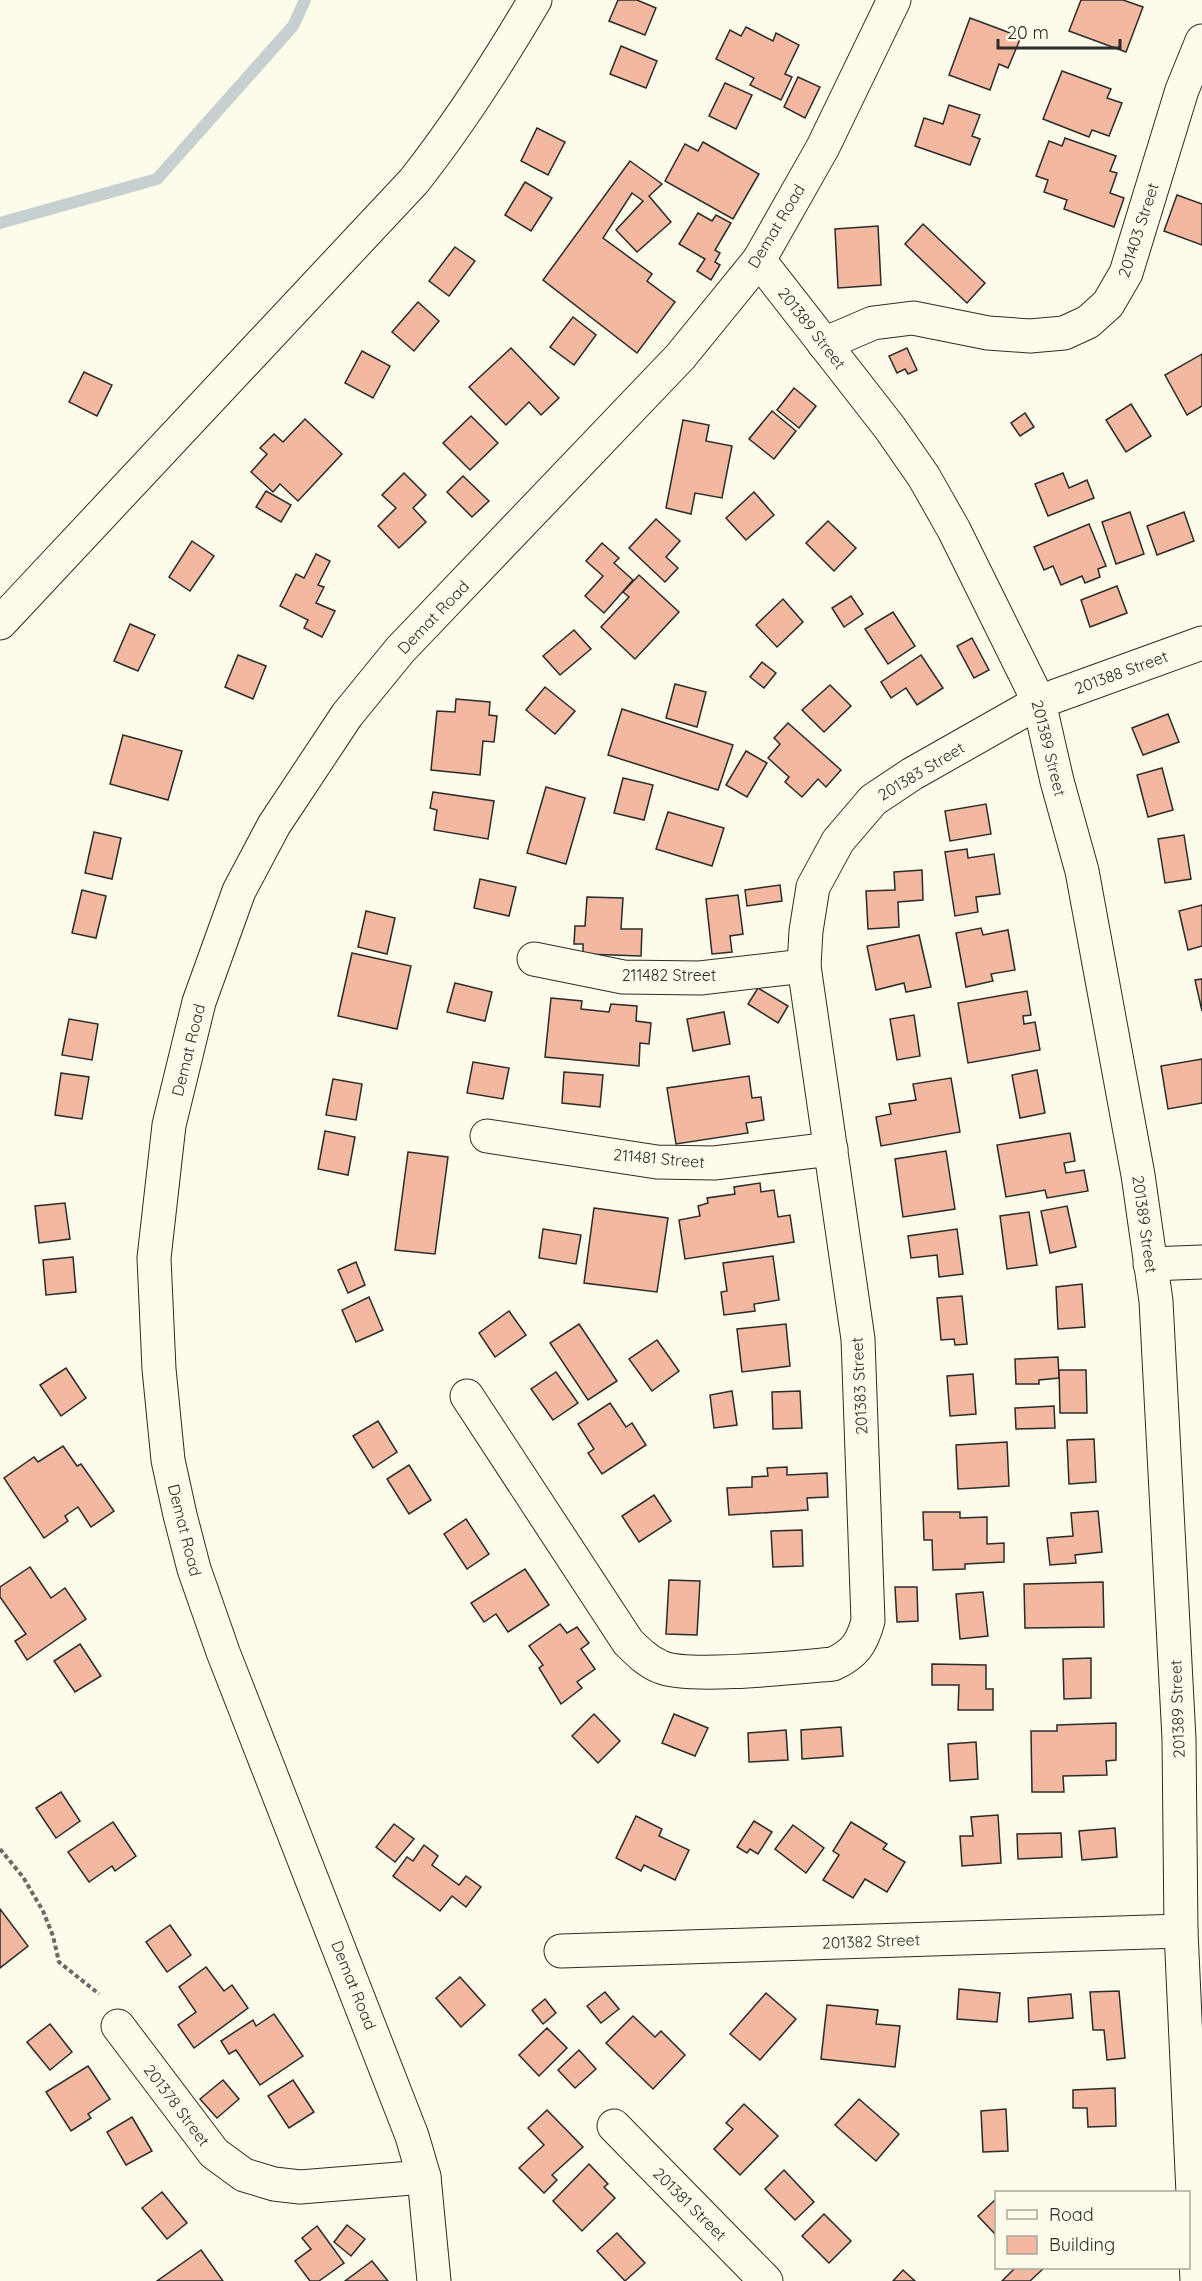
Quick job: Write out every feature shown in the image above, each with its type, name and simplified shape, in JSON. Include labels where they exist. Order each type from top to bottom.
[{"type":"street","points":[[0,623],[414,181],[448,137],[500,59],[535,0]]},
{"type":"street","name":"Demat Road","points":[[434,2281],[424,2177],[385,2064],[223,1652],[194,1569],[180,1515],[168,1460],[162,1403],[154,1258],[169,1125],[199,1002],[239,891],[274,825],[347,715],[400,650],[681,357],[759,260],[823,147],[894,0]]},
{"type":"street","name":"201403 Street","points":[[824,344],[873,323],[913,318],[988,333],[1030,336],[1064,333],[1088,322],[1108,304],[1126,273],[1182,90],[1202,40]]},
{"type":"street","name":"201389 Street","points":[[759,260],[924,477],[954,530],[1039,702],[1057,781],[1082,871],[1138,1175],[1156,1301],[1179,1739],[1181,1931],[1197,2281]]},
{"type":"street","name":"201388 Street","points":[[1039,702],[1202,643]]},
{"type":"street","name":"201383 Street","points":[[467,1396],[628,1642],[641,1656],[663,1669],[699,1672],[833,1664],[849,1657],[862,1642],[868,1621],[858,1339],[804,966],[806,931],[813,887],[838,841],[873,800],[912,774],[1039,702]]},
{"type":"street","name":"211482 Street","points":[[534,959],[634,977],[700,978],[804,966]]},
{"type":"street","name":"211481 Street","points":[[487,1136],[657,1161],[714,1163],[831,1149]]},
{"type":"street","points":[[1150,1264],[1202,1262]]},
{"type":"street","name":"201382 Street","points":[[561,1951],[1181,1931]]},
{"type":"street","name":"201378 Street","points":[[118,2026],[214,2153],[244,2175],[274,2184],[300,2187],[424,2177]]},
{"type":"street","name":"201381 Street","points":[[614,2126],[766,2281]]},
{"type":"path","points":[[0,1849],[23,1877],[43,1911],[53,1936],[59,1962],[98,1992],[118,2026]]},
{"type":"building","points":[[618,0],[637,0],[656,8],[645,35],[609,21]]},
{"type":"building","points":[[1081,0],[1123,0],[1143,7],[1126,52],[1069,31]]},
{"type":"building","points":[[970,18],[1021,37],[1008,68],[999,64],[990,90],[949,75]]},
{"type":"building","points":[[746,27],[773,41],[776,33],[799,45],[785,74],[792,77],[781,100],[750,85],[754,78],[716,59],[730,30],[741,36]]},
{"type":"building","points":[[621,46],[657,61],[646,88],[610,74]]},
{"type":"building","points":[[1062,71],[1111,89],[1107,98],[1122,103],[1109,136],[1092,130],[1089,137],[1043,119]]},
{"type":"building","points":[[798,77],[820,87],[805,118],[784,107]]},
{"type":"building","points":[[725,83],[752,95],[736,129],[709,116]]},
{"type":"building","points":[[949,105],[980,115],[972,136],[980,139],[970,165],[915,146],[924,118],[943,124]]},
{"type":"building","points":[[537,128],[565,142],[548,175],[521,161]]},
{"type":"building","points":[[1065,138],[1116,156],[1110,171],[1117,173],[1110,193],[1124,198],[1114,227],[1064,209],[1067,200],[1044,192],[1048,180],[1036,176],[1049,141],[1062,146]]},
{"type":"building","points":[[703,142],[759,174],[733,219],[665,181],[685,144],[698,151]]},
{"type":"building","points":[[630,161],[662,184],[649,196],[671,222],[637,252],[616,230],[643,201],[632,193],[603,238],[652,274],[647,281],[675,302],[637,353],[543,280]]},
{"type":"building","points":[[525,182],[552,198],[531,231],[505,215]]},
{"type":"building","points":[[1177,195],[1202,204],[1202,245],[1164,231]]},
{"type":"building","points":[[698,213],[712,221],[716,215],[731,223],[715,250],[720,253],[715,262],[720,265],[711,280],[697,271],[705,259],[679,244]]},
{"type":"building","points":[[923,224],[985,283],[967,303],[905,244]]},
{"type":"building","points":[[878,226],[881,285],[838,288],[835,229]]},
{"type":"building","points":[[455,247],[475,261],[449,296],[429,281]]},
{"type":"building","points":[[418,302],[439,321],[414,351],[392,332]]},
{"type":"building","points":[[573,317],[596,335],[574,365],[550,347]]},
{"type":"building","points":[[511,348],[559,398],[541,415],[529,402],[506,425],[469,387]]},
{"type":"building","points":[[907,348],[917,370],[908,374],[905,369],[897,373],[889,356]]},
{"type":"building","points":[[362,351],[390,366],[373,398],[345,383]]},
{"type":"building","points":[[1202,354],[1202,406],[1187,415],[1165,375]]},
{"type":"building","points":[[84,372],[112,385],[97,416],[69,402]]},
{"type":"building","points":[[794,388],[816,406],[799,428],[777,410]]},
{"type":"building","points":[[1131,404],[1151,436],[1126,452],[1106,420]]},
{"type":"building","points":[[772,411],[796,431],[774,459],[749,439]]},
{"type":"building","points":[[1025,413],[1034,427],[1020,436],[1011,423]]},
{"type":"building","points":[[471,416],[498,443],[470,470],[443,443]]},
{"type":"building","points":[[305,419],[342,454],[298,501],[280,484],[273,492],[251,472],[267,454],[260,448],[274,434],[283,442]]},
{"type":"building","points":[[683,420],[709,425],[706,441],[732,446],[722,498],[695,493],[691,514],[666,508]]},
{"type":"building","points":[[404,473],[426,495],[413,508],[426,522],[399,548],[378,526],[396,508],[382,495]]},
{"type":"building","points":[[1063,473],[1069,488],[1087,480],[1094,498],[1048,516],[1035,484]]},
{"type":"building","points":[[463,476],[489,501],[472,517],[447,492]]},
{"type":"building","points":[[266,491],[291,505],[281,522],[256,507]]},
{"type":"building","points":[[754,492],[774,515],[746,540],[726,518]]},
{"type":"building","points":[[1130,512],[1144,554],[1116,564],[1102,522]]},
{"type":"building","points":[[1184,512],[1194,541],[1157,555],[1147,526]]},
{"type":"building","points":[[656,519],[680,541],[666,557],[678,568],[665,582],[629,548]]},
{"type":"building","points":[[828,521],[856,548],[834,571],[806,543]]},
{"type":"building","points":[[1089,524],[1106,566],[1098,569],[1100,577],[1085,583],[1082,576],[1061,585],[1053,566],[1044,570],[1034,547]]},
{"type":"building","points":[[192,541],[214,556],[190,591],[169,577]]},
{"type":"building","points":[[602,543],[619,558],[614,563],[633,580],[604,613],[585,596],[603,576],[586,561]]},
{"type":"building","points":[[316,554],[330,561],[318,585],[324,587],[316,603],[335,611],[322,637],[304,628],[308,620],[280,606],[296,574],[304,578]]},
{"type":"building","points":[[639,575],[679,612],[635,659],[601,627],[629,597],[623,592]]},
{"type":"building","points":[[1117,586],[1127,613],[1090,627],[1081,600]]},
{"type":"building","points":[[851,596],[863,614],[844,627],[832,608]]},
{"type":"building","points":[[783,599],[803,622],[777,647],[756,625]]},
{"type":"building","points":[[893,612],[915,646],[888,664],[865,629]]},
{"type":"building","points":[[130,624],[155,635],[138,671],[114,661]]},
{"type":"building","points":[[574,630],[591,649],[560,675],[543,656]]},
{"type":"building","points":[[972,638],[989,670],[974,678],[957,646]]},
{"type":"building","points":[[238,655],[266,666],[253,699],[225,687]]},
{"type":"building","points":[[921,655],[943,688],[917,705],[906,688],[891,698],[881,682]]},
{"type":"building","points":[[762,662],[776,673],[764,688],[750,677]]},
{"type":"building","points":[[675,684],[706,692],[697,727],[666,718]]},
{"type":"building","points":[[830,685],[851,706],[824,732],[802,710]]},
{"type":"building","points":[[545,687],[575,711],[555,734],[526,710]]},
{"type":"building","points":[[456,699],[490,702],[489,715],[497,716],[494,742],[483,741],[480,775],[431,770],[437,711],[455,712]]},
{"type":"building","points":[[622,709],[733,745],[718,790],[608,755]]},
{"type":"building","points":[[1168,714],[1179,742],[1143,755],[1132,728]]},
{"type":"building","points":[[788,723],[841,770],[826,787],[818,779],[802,797],[785,782],[789,777],[768,758],[780,744],[774,738]]},
{"type":"building","points":[[123,735],[182,751],[168,800],[110,784]]},
{"type":"building","points":[[746,751],[767,763],[747,797],[726,785]]},
{"type":"building","points":[[1162,768],[1173,810],[1148,817],[1137,775]]},
{"type":"building","points":[[623,778],[653,785],[644,820],[614,813]]},
{"type":"building","points":[[546,787],[585,798],[566,864],[527,853]]},
{"type":"building","points":[[433,792],[494,801],[488,839],[434,830],[437,810],[430,808]]},
{"type":"building","points":[[986,804],[991,834],[950,841],[945,811]]},
{"type":"building","points":[[668,812],[724,828],[712,866],[656,849]]},
{"type":"building","points":[[94,832],[121,838],[112,879],[85,873]]},
{"type":"building","points":[[1184,835],[1191,879],[1165,883],[1158,839]]},
{"type":"building","points":[[967,849],[968,858],[994,854],[1000,894],[976,897],[978,912],[955,916],[945,852]]},
{"type":"building","points":[[922,870],[923,900],[898,902],[899,927],[868,929],[866,891],[895,890],[894,872]]},
{"type":"building","points":[[480,879],[516,887],[509,916],[474,908]]},
{"type":"building","points":[[780,885],[782,901],[747,906],[745,890]]},
{"type":"building","points":[[82,890],[106,896],[96,938],[72,933]]},
{"type":"building","points":[[738,895],[743,934],[730,936],[732,952],[712,954],[706,899]]},
{"type":"building","points":[[587,897],[623,898],[621,929],[642,929],[641,956],[583,954],[583,944],[574,944],[575,926],[585,926]]},
{"type":"building","points":[[1202,905],[1202,946],[1188,950],[1179,911]]},
{"type":"building","points":[[366,911],[395,918],[387,954],[358,947]]},
{"type":"building","points":[[981,928],[983,935],[1008,930],[1015,970],[991,974],[993,981],[966,987],[956,933]]},
{"type":"building","points":[[919,935],[931,987],[906,992],[904,983],[876,990],[867,946]]},
{"type":"building","points":[[352,953],[411,966],[397,1029],[338,1016]]},
{"type":"building","points":[[1202,979],[1202,1011],[1195,980]]},
{"type":"building","points":[[455,983],[492,992],[485,1021],[447,1012]]},
{"type":"building","points":[[758,988],[788,1006],[778,1023],[748,1004]]},
{"type":"building","points":[[1027,991],[1031,1015],[1023,1016],[1024,1024],[1035,1022],[1040,1050],[968,1063],[958,1003]]},
{"type":"building","points":[[551,998],[582,1001],[581,1009],[609,1012],[611,1004],[637,1006],[636,1021],[651,1023],[649,1044],[640,1043],[639,1066],[545,1057]]},
{"type":"building","points":[[724,1012],[730,1044],[693,1051],[687,1019]]},
{"type":"building","points":[[914,1015],[920,1056],[897,1060],[890,1019]]},
{"type":"building","points":[[69,1019],[98,1024],[92,1060],[62,1055]]},
{"type":"building","points":[[1202,1059],[1202,1103],[1168,1109],[1161,1066]]},
{"type":"building","points":[[473,1062],[509,1068],[503,1099],[467,1093]]},
{"type":"building","points":[[1037,1070],[1045,1113],[1020,1118],[1012,1075]]},
{"type":"building","points":[[564,1072],[603,1075],[600,1107],[562,1103]]},
{"type":"building","points":[[61,1073],[89,1077],[82,1119],[55,1115]]},
{"type":"building","points":[[749,1076],[752,1098],[761,1097],[764,1120],[746,1123],[748,1133],[676,1144],[667,1088]]},
{"type":"building","points":[[951,1078],[960,1132],[881,1146],[876,1117],[891,1114],[889,1104],[916,1100],[913,1084]]},
{"type":"building","points":[[333,1079],[362,1084],[356,1120],[326,1115]]},
{"type":"building","points":[[325,1131],[355,1137],[348,1175],[318,1169]]},
{"type":"building","points":[[1070,1133],[1075,1161],[1064,1163],[1066,1173],[1084,1170],[1088,1191],[1047,1198],[1045,1190],[1006,1197],[997,1145]]},
{"type":"building","points":[[946,1151],[955,1209],[903,1217],[895,1159]]},
{"type":"building","points":[[408,1152],[448,1157],[435,1254],[395,1250]]},
{"type":"building","points":[[760,1183],[761,1192],[774,1190],[778,1217],[790,1215],[794,1242],[685,1259],[679,1220],[700,1216],[698,1206],[708,1203],[707,1198],[735,1194],[734,1187]]},
{"type":"building","points":[[65,1203],[70,1239],[39,1243],[35,1206]]},
{"type":"building","points":[[1067,1206],[1076,1247],[1050,1253],[1041,1211]]},
{"type":"building","points":[[594,1208],[668,1218],[657,1292],[584,1283]]},
{"type":"building","points":[[1029,1212],[1037,1265],[1007,1269],[1000,1216]]},
{"type":"building","points":[[543,1229],[581,1235],[576,1264],[539,1258]]},
{"type":"building","points":[[957,1229],[963,1274],[939,1277],[937,1255],[911,1258],[908,1236]]},
{"type":"building","points":[[773,1256],[779,1300],[754,1304],[755,1311],[724,1315],[721,1292],[727,1291],[723,1263]]},
{"type":"building","points":[[73,1257],[76,1292],[46,1295],[43,1260]]},
{"type":"building","points":[[356,1262],[365,1285],[348,1293],[338,1270]]},
{"type":"building","points":[[1082,1284],[1085,1327],[1058,1329],[1056,1287]]},
{"type":"building","points":[[962,1296],[967,1344],[955,1345],[954,1339],[941,1340],[937,1298]]},
{"type":"building","points":[[369,1297],[383,1330],[356,1342],[342,1310]]},
{"type":"building","points":[[509,1311],[526,1335],[495,1357],[479,1333]]},
{"type":"building","points":[[579,1324],[617,1381],[588,1400],[550,1343]]},
{"type":"building","points":[[786,1324],[790,1366],[742,1372],[737,1329]]},
{"type":"building","points":[[657,1340],[679,1371],[652,1391],[629,1359]]},
{"type":"building","points":[[1058,1357],[1059,1378],[1039,1380],[1039,1384],[1016,1384],[1015,1359]]},
{"type":"building","points":[[66,1368],[86,1398],[61,1416],[40,1385]]},
{"type":"building","points":[[1059,1370],[1086,1370],[1087,1413],[1060,1413]]},
{"type":"building","points":[[556,1372],[578,1403],[553,1420],[531,1389]]},
{"type":"building","points":[[973,1374],[976,1414],[950,1416],[947,1376]]},
{"type":"building","points":[[732,1391],[737,1425],[714,1428],[710,1395]]},
{"type":"building","points":[[800,1391],[802,1428],[773,1429],[772,1392]]},
{"type":"building","points":[[610,1403],[626,1427],[632,1423],[646,1445],[602,1474],[588,1453],[594,1449],[578,1424]]},
{"type":"building","points":[[1054,1406],[1055,1428],[1016,1429],[1015,1408]]},
{"type":"building","points":[[378,1421],[397,1452],[373,1468],[353,1436]]},
{"type":"building","points":[[1094,1439],[1096,1482],[1069,1484],[1067,1440]]},
{"type":"building","points":[[1007,1442],[1009,1486],[958,1489],[956,1445]]},
{"type":"building","points":[[63,1446],[77,1466],[81,1464],[114,1511],[91,1527],[78,1507],[65,1516],[68,1521],[44,1538],[4,1478],[34,1457],[38,1462]]},
{"type":"building","points":[[409,1465],[431,1500],[409,1514],[387,1479]]},
{"type":"building","points":[[787,1467],[787,1475],[827,1473],[828,1497],[807,1498],[808,1510],[729,1515],[727,1488],[752,1487],[752,1477],[768,1476],[767,1468]]},
{"type":"building","points":[[654,1495],[671,1521],[639,1542],[622,1516]]},
{"type":"building","points":[[1098,1511],[1102,1552],[1075,1555],[1076,1563],[1050,1565],[1047,1538],[1073,1536],[1071,1513]]},
{"type":"building","points":[[923,1512],[960,1512],[960,1518],[987,1517],[987,1544],[1004,1543],[1004,1562],[965,1564],[965,1569],[933,1570],[932,1540],[924,1540]]},
{"type":"building","points":[[466,1519],[489,1554],[467,1569],[444,1534]]},
{"type":"building","points":[[802,1530],[803,1566],[773,1567],[771,1531]]},
{"type":"building","points":[[30,1567],[51,1598],[65,1588],[86,1619],[27,1660],[15,1641],[26,1634],[0,1597],[0,1587]]},
{"type":"building","points":[[525,1569],[549,1605],[508,1632],[496,1614],[484,1622],[471,1603]]},
{"type":"building","points":[[669,1580],[700,1581],[697,1635],[666,1634]]},
{"type":"building","points":[[1103,1582],[1104,1627],[1025,1628],[1024,1584]]},
{"type":"building","points":[[895,1587],[917,1587],[918,1621],[897,1622]]},
{"type":"building","points":[[983,1592],[988,1636],[960,1639],[956,1594]]},
{"type":"building","points":[[560,1624],[567,1633],[577,1627],[589,1643],[581,1649],[595,1669],[577,1682],[582,1688],[561,1704],[539,1668],[543,1665],[529,1646]]},
{"type":"building","points":[[80,1644],[101,1676],[75,1692],[54,1661]]},
{"type":"building","points":[[1091,1658],[1091,1698],[1064,1699],[1063,1659]]},
{"type":"building","points":[[932,1664],[986,1665],[986,1689],[993,1689],[993,1710],[958,1710],[959,1685],[932,1685]]},
{"type":"building","points":[[594,1714],[620,1741],[598,1763],[572,1736]]},
{"type":"building","points":[[674,1714],[708,1728],[695,1756],[662,1743]]},
{"type":"building","points":[[1116,1723],[1116,1760],[1106,1761],[1107,1775],[1063,1776],[1064,1792],[1032,1792],[1031,1731],[1057,1731],[1057,1725]]},
{"type":"building","points":[[841,1727],[843,1756],[802,1759],[801,1730]]},
{"type":"building","points":[[786,1730],[788,1760],[749,1762],[748,1733]]},
{"type":"building","points":[[976,1742],[978,1779],[950,1781],[948,1744]]},
{"type":"building","points":[[61,1792],[80,1821],[56,1838],[36,1808]]},
{"type":"building","points":[[998,1815],[1001,1863],[962,1866],[960,1836],[973,1836],[971,1817]]},
{"type":"building","points":[[636,1816],[662,1829],[659,1836],[689,1850],[675,1880],[644,1865],[641,1871],[616,1858]]},
{"type":"building","points":[[754,1821],[772,1832],[758,1854],[750,1849],[747,1853],[737,1847]]},
{"type":"building","points":[[113,1822],[136,1856],[115,1871],[112,1866],[89,1882],[68,1852]]},
{"type":"building","points":[[851,1822],[887,1844],[883,1849],[905,1862],[887,1892],[865,1879],[853,1898],[823,1880],[839,1855],[833,1851]]},
{"type":"building","points":[[394,1824],[414,1839],[395,1862],[376,1847]]},
{"type":"building","points":[[793,1825],[824,1848],[806,1873],[775,1849]]},
{"type":"building","points":[[1115,1828],[1117,1857],[1082,1860],[1079,1831]]},
{"type":"building","points":[[1061,1833],[1062,1857],[1018,1859],[1017,1834]]},
{"type":"building","points":[[424,1845],[438,1856],[432,1865],[459,1885],[466,1876],[481,1887],[466,1907],[452,1896],[440,1911],[393,1876],[407,1857],[413,1861]]},
{"type":"building","points":[[0,1909],[28,1946],[0,1968]]},
{"type":"building","points":[[170,1925],[191,1955],[167,1972],[146,1942]]},
{"type":"building","points":[[206,1967],[224,1991],[232,1985],[248,2008],[194,2048],[178,2025],[196,2012],[179,1987]]},
{"type":"building","points":[[460,1977],[485,2005],[461,2027],[436,1998]]},
{"type":"building","points":[[959,1989],[1000,1993],[997,2022],[957,2019]]},
{"type":"building","points":[[1119,1991],[1125,2058],[1107,2060],[1104,2030],[1093,2030],[1090,1992]]},
{"type":"building","points":[[605,1992],[619,2009],[601,2023],[587,2006]]},
{"type":"building","points":[[766,1993],[796,2019],[760,2060],[730,2034]]},
{"type":"building","points":[[1071,1994],[1073,2018],[1029,2022],[1028,1998]]},
{"type":"building","points":[[545,1999],[556,2013],[543,2024],[532,2010]]},
{"type":"building","points":[[827,2005],[878,2010],[876,2024],[900,2026],[895,2067],[821,2059]]},
{"type":"building","points":[[274,2014],[303,2056],[260,2085],[236,2050],[229,2054],[221,2041],[253,2020],[256,2026]]},
{"type":"building","points":[[633,2016],[655,2037],[661,2031],[685,2055],[653,2089],[606,2043]]},
{"type":"building","points":[[50,2024],[72,2052],[50,2070],[27,2042]]},
{"type":"building","points":[[547,2028],[567,2048],[539,2076],[519,2055]]},
{"type":"building","points":[[579,2050],[596,2069],[575,2088],[558,2070]]},
{"type":"building","points":[[88,2066],[110,2099],[88,2114],[91,2118],[71,2131],[46,2092]]},
{"type":"building","points":[[223,2080],[239,2099],[217,2118],[200,2099]]},
{"type":"building","points":[[293,2080],[314,2112],[289,2128],[268,2096]]},
{"type":"building","points":[[1115,2088],[1116,2126],[1088,2127],[1087,2108],[1073,2108],[1073,2090]]},
{"type":"building","points":[[859,2099],[899,2134],[876,2161],[835,2125]]},
{"type":"building","points":[[744,2104],[778,2136],[740,2175],[714,2149],[733,2129],[726,2123]]},
{"type":"building","points":[[1006,2109],[1008,2151],[983,2152],[981,2111]]},
{"type":"building","points":[[547,2110],[583,2147],[552,2175],[557,2180],[544,2193],[519,2168],[544,2145],[528,2128]]},
{"type":"building","points":[[132,2117],[152,2151],[126,2165],[107,2132]]},
{"type":"building","points":[[589,2164],[608,2184],[604,2187],[615,2198],[582,2231],[553,2201]]},
{"type":"building","points":[[784,2170],[814,2202],[795,2220],[765,2189]]},
{"type":"building","points":[[162,2192],[187,2223],[167,2239],[142,2208]]},
{"type":"building","points":[[995,2200],[995,2234],[978,2216]]},
{"type":"building","points":[[824,2214],[851,2241],[829,2263],[802,2236]]},
{"type":"building","points":[[347,2225],[365,2239],[351,2256],[334,2242]]},
{"type":"building","points":[[317,2226],[344,2263],[319,2281],[310,2281],[295,2261],[311,2249],[302,2238]]},
{"type":"building","points":[[617,2233],[645,2263],[625,2281],[597,2251]]},
{"type":"building","points":[[201,2250],[223,2281],[157,2281]]},
{"type":"building","points":[[372,2261],[388,2281],[345,2281]]},
{"type":"building","points":[[1014,2269],[1043,2269],[1030,2281],[1002,2281]]},
{"type":"building","points":[[903,2270],[915,2281],[893,2281]]},
{"type":"waterway","points":[[0,223],[157,179],[293,26],[305,0]]}]
